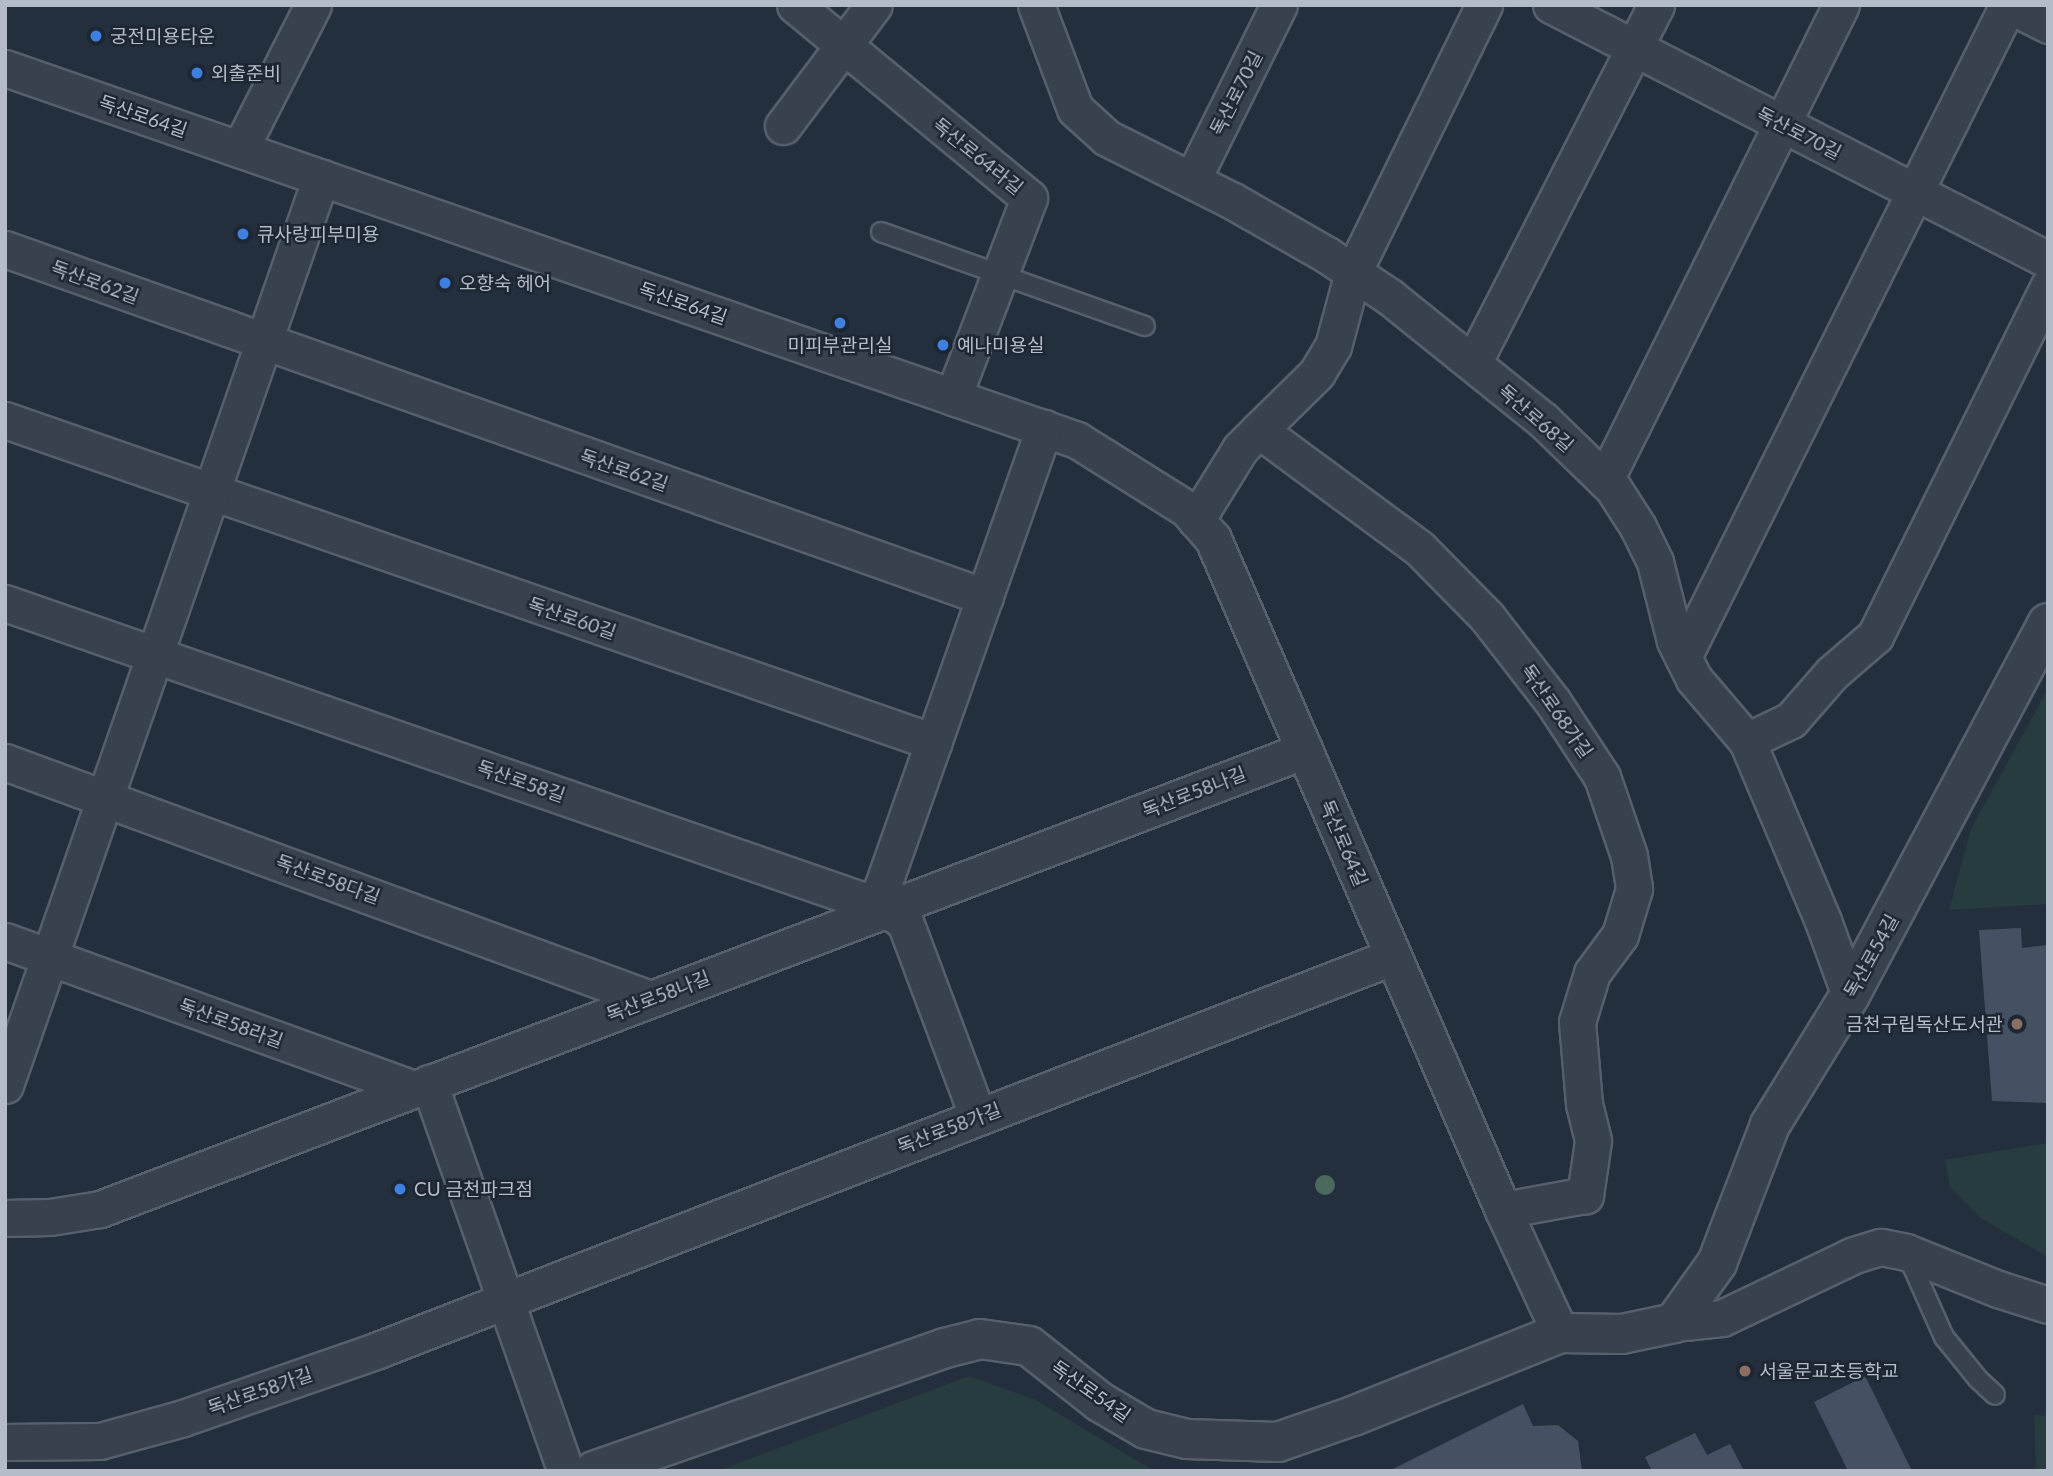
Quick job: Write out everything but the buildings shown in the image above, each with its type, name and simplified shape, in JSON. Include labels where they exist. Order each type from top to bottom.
[{"type":"street","points":[[240,149],[313,5]]},
{"type":"street","name":"독산로64라길","points":[[795,5],[1029,198],[953,397]]},
{"type":"street","points":[[783,126],[874,5]]},
{"type":"street","name":"독산로68길","points":[[1036,5],[1075,109],[1107,138],[1192,180],[1353,272],[1390,297],[1543,420],[1605,480],[1638,527],[1655,562],[1675,641],[1694,679],[1746,741],[1813,898],[1850,995]]},
{"type":"street","name":"독산로70길","points":[[1192,180],[1279,5]]},
{"type":"street","points":[[1196,520],[1240,449],[1317,373],[1333,346],[1353,272],[1484,5]]},
{"type":"street","name":"독산로70길","points":[[1551,5],[2048,260]]},
{"type":"street","points":[[1473,363],[1656,5]]},
{"type":"street","points":[[1605,480],[1841,5]]},
{"type":"street","points":[[1683,657],[2009,5],[2048,25]]},
{"type":"street","name":"독산로64길","points":[[5,68],[1077,440],[1187,509],[1213,539],[1306,750],[1392,957],[1560,1333]]},
{"type":"street","points":[[5,1084],[321,177]]},
{"type":"street","name":"독산로62길","points":[[5,250],[985,597]]},
{"type":"street","points":[[1746,741],[1791,720],[1832,673],[1875,636],[2048,288]]},
{"type":"street","name":"독산로60길","points":[[5,420],[211,494],[934,742]]},
{"type":"street","points":[[978,1117],[905,922],[887,909],[882,888],[1044,428]]},
{"type":"street","name":"독산로68가길","points":[[1259,430],[1419,548],[1487,617],[1553,702],[1602,777],[1629,856],[1634,889],[1620,935],[1592,973],[1577,1022],[1584,1104],[1593,1141],[1585,1195],[1503,1210]]},
{"type":"street","name":"독산로58길","points":[[5,603],[887,909]]},
{"type":"street","name":"독산로54길","points":[[1674,1323],[1717,1263],[1770,1125],[1850,995],[2048,624]]},
{"type":"street","name":"독산로58나길","points":[[5,1218],[50,1217],[100,1209],[1306,750]]},
{"type":"street","name":"독산로58다길","points":[[5,762],[105,796],[650,999]]},
{"type":"street","name":"독산로58라길","points":[[5,941],[421,1086]]},
{"type":"street","name":"독산로58가길","points":[[5,1442],[100,1441],[183,1418],[378,1350],[1392,957]]},
{"type":"street","points":[[421,1086],[506,1301],[566,1471]]},
{"type":"street","name":"독산로54길","points":[[594,1471],[945,1348],[980,1339],[1029,1346],[1100,1402],[1146,1429],[1187,1438],[1278,1442],[1353,1416],[1560,1333],[1622,1334],[1674,1323],[1722,1318],[1854,1255],[1881,1247],[1906,1252],[1998,1289],[2048,1305]]},
{"type":"lane","points":[[881,232],[1145,326]]},
{"type":"lane","points":[[1906,1252],[1944,1337],[1978,1379],[1995,1395]]},
{"type":"green space","points":[[2048,689],[2048,904],[1949,910],[1971,829]]},
{"type":"green space","points":[[2048,1143],[2048,1257],[1979,1217],[1950,1187],[1945,1160]]},
{"type":"green space","points":[[969,1376],[1036,1400],[1154,1471],[718,1471]]},
{"type":"green space","points":[[2034,1415],[2048,1416],[2048,1471],[2036,1471]]},
{"type":"place","name":"궁전미용타운","points":[[96,36]]},
{"type":"place","name":"외출준비","points":[[197,73]]},
{"type":"place","name":"큐사랑피부미용","points":[[243,234]]},
{"type":"place","name":"오향숙 헤어","points":[[445,283]]},
{"type":"place","name":"미피부관리실","points":[[840,323]]},
{"type":"place","name":"예나미용실","points":[[943,345]]},
{"type":"place","name":"금천구립독산도서관","points":[[2017,1024]]},
{"type":"place","name":"CU 금천파크점","points":[[400,1189]]},
{"type":"place","name":"서울문교초등학교","points":[[1745,1371]]}]
